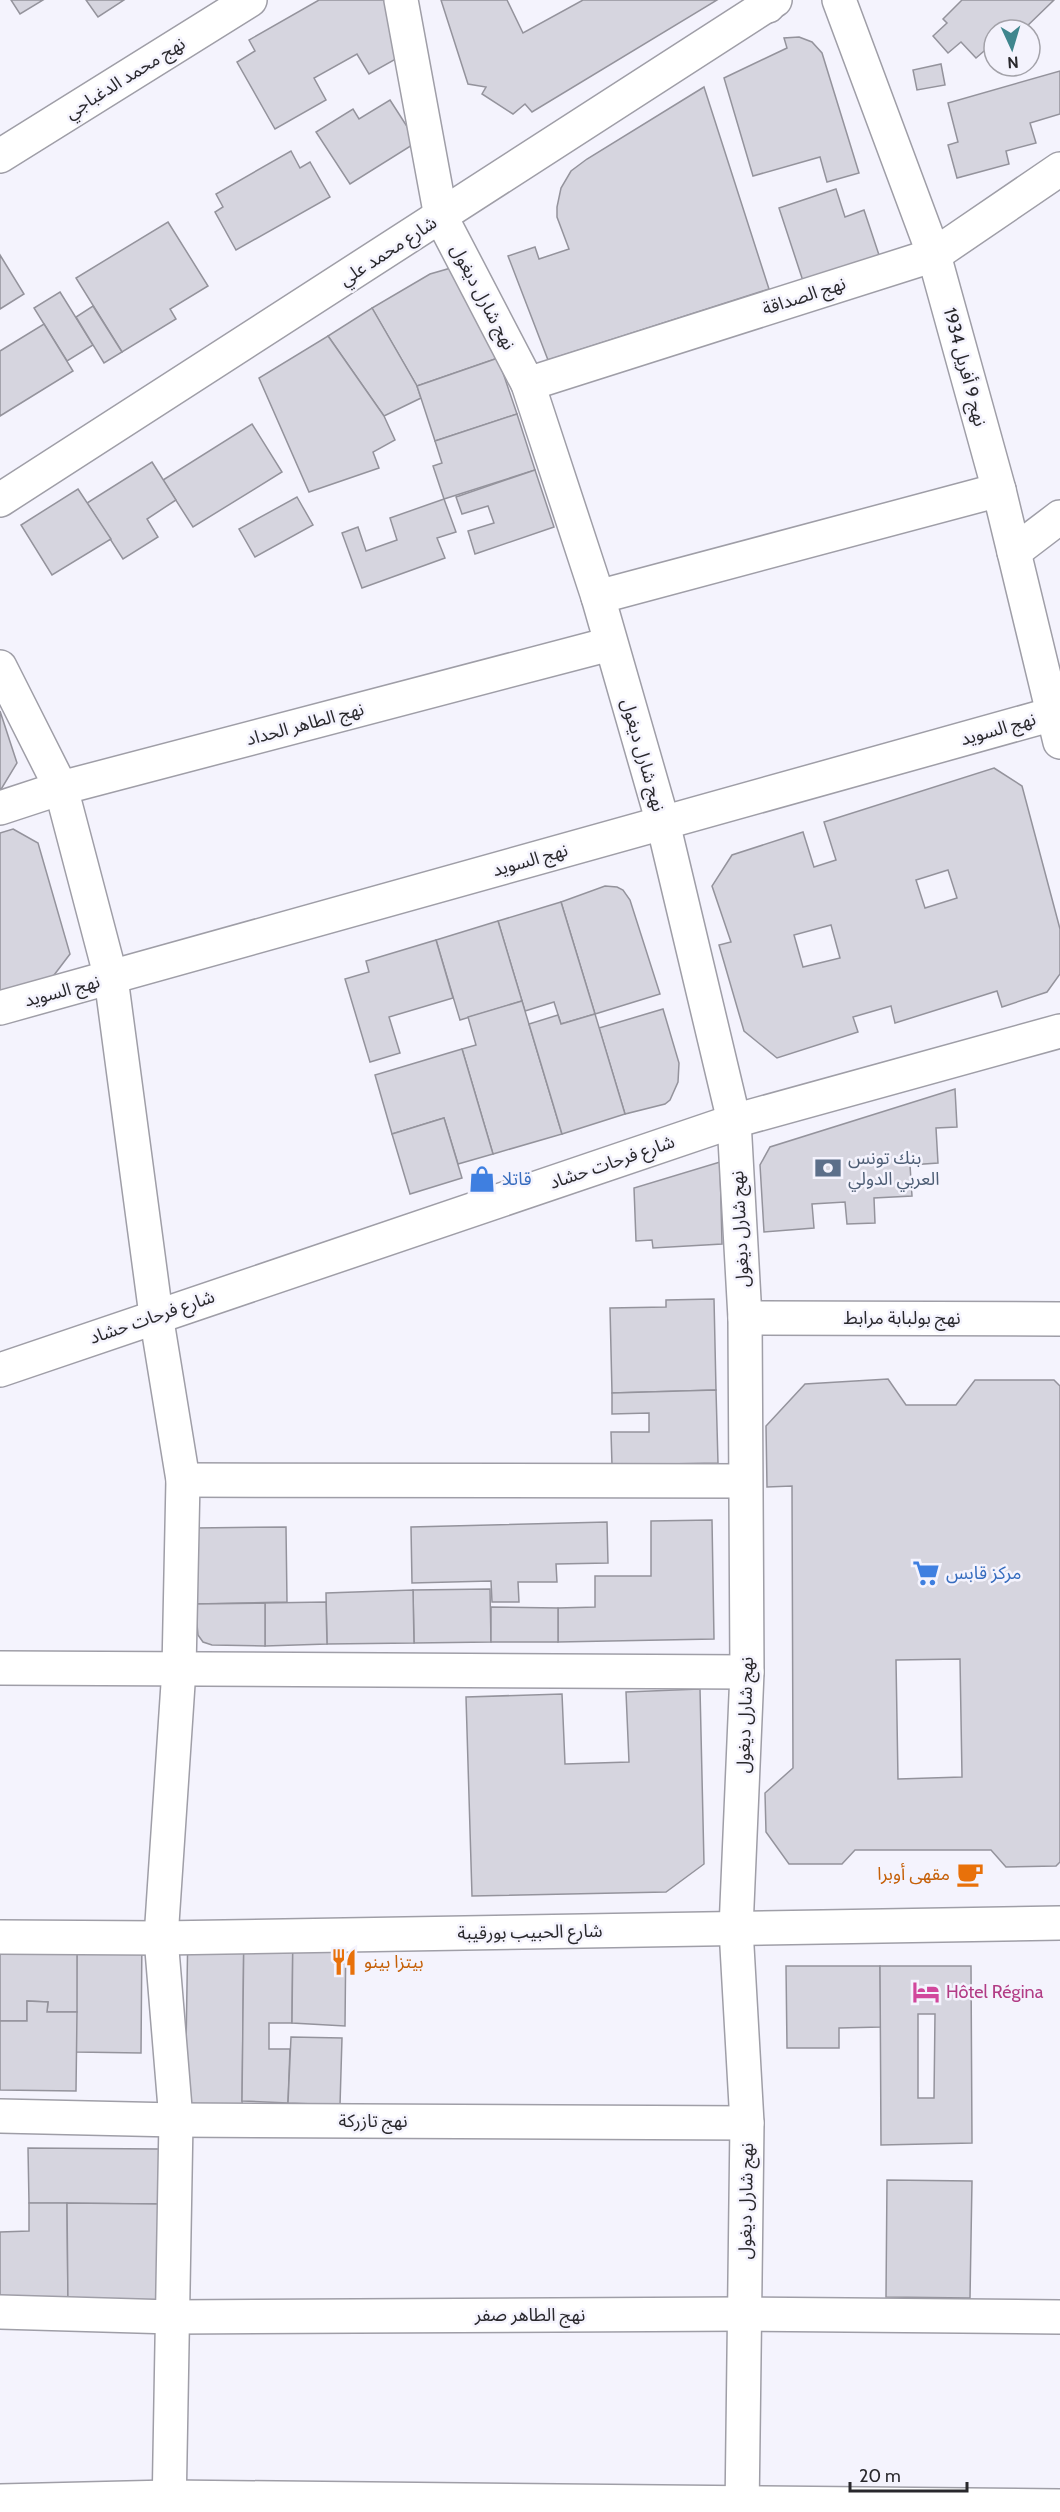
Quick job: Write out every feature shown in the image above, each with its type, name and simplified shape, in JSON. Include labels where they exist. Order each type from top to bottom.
[{"type":"street","name":"نهج محمد الدغباجي","points":[[0,156],[250,0]]},
{"type":"street","name":"نهج شارل ديغول","points":[[401,0],[441,217],[528,384],[598,597],[663,823],[734,1121],[745,1318],[747,1672],[736,1929],[747,2123],[742,2507]]},
{"type":"street","name":"نهج 9 أفريل 1934","points":[[839,0],[934,255],[999,490],[1058,723]]},
{"type":"street","name":"شارع محمد علي","points":[[0,500],[771,2]]},
{"type":"street","name":"نهج الصداقة","points":[[528,384],[934,255],[1060,169]]},
{"type":"street","points":[[598,597],[999,490]]},
{"type":"street","points":[[1014,552],[1060,517]]},
{"type":"street","name":"نهج الطاهر الحداد","points":[[0,808],[61,788],[610,644]]},
{"type":"street","points":[[0,667],[61,788],[111,978],[156,1315],[183,1480],[179,1669],[161,1938],[176,2120],[171,2317],[170,2504]]},
{"type":"street","name":"نهج السويد","points":[[0,1008],[663,823],[1058,723]]},
{"type":"street","name":"شارع فرحات حشاد","points":[[0,1370],[156,1315],[734,1121],[1060,1031]]},
{"type":"street","name":"نهج بولبابة مرابط","points":[[745,1318],[1060,1319]]},
{"type":"street","points":[[183,1480],[745,1481]]},
{"type":"street","points":[[0,1668],[747,1672]]},
{"type":"street","name":"شارع الحبيب بورقيبة","points":[[0,1937],[161,1938],[1060,1923]]},
{"type":"street","name":"نهج تازركة","points":[[0,2116],[176,2120],[747,2123]]},
{"type":"street","name":"نهج الطاهر صفر","points":[[0,2312],[171,2317],[745,2314],[1060,2317]]},
{"type":"street","points":[[0,2500],[170,2504],[1060,2506]]},
{"type":"building","points":[[11,0],[43,0],[20,14]]},
{"type":"building","points":[[86,0],[124,0],[98,17]]},
{"type":"building","points":[[319,0],[384,0],[403,55],[369,74],[357,54],[314,78],[326,100],[275,129],[237,62],[255,51],[249,40]]},
{"type":"building","points":[[441,0],[507,0],[523,33],[583,0],[717,0],[532,112],[525,104],[513,114],[482,94],[486,87],[468,84]]},
{"type":"building","points":[[962,0],[1054,0],[1035,18],[982,18],[982,53],[976,58],[961,42],[948,53],[933,36],[947,23],[943,19]]},
{"type":"building","points":[[799,37],[812,42],[822,53],[859,173],[827,182],[820,157],[753,176],[724,78],[787,48],[784,38]]},
{"type":"building","points":[[941,64],[945,85],[917,90],[913,70]]},
{"type":"building","points":[[1060,71],[1060,114],[1030,123],[1036,143],[1006,151],[1009,164],[957,178],[948,145],[958,142],[948,103]]},
{"type":"building","points":[[704,87],[769,289],[548,360],[508,256],[535,247],[539,259],[569,249],[557,217],[557,207],[561,188],[571,171]]},
{"type":"building","points":[[390,100],[417,142],[350,184],[316,132],[353,109],[359,119]]},
{"type":"building","points":[[291,151],[300,168],[310,162],[330,197],[236,250],[215,212],[223,207],[216,194]]},
{"type":"building","points":[[836,189],[845,217],[864,210],[880,258],[804,284],[779,208]]},
{"type":"building","points":[[168,222],[208,286],[170,309],[176,319],[122,352],[76,278]]},
{"type":"building","points":[[0,255],[24,294],[0,309]]},
{"type":"building","points":[[451,268],[498,358],[417,386],[372,308],[430,274]]},
{"type":"building","points":[[60,292],[93,345],[67,361],[34,308]]},
{"type":"building","points":[[93,306],[122,352],[104,363],[76,317]]},
{"type":"building","points":[[372,308],[417,386],[421,398],[384,416],[328,336]]},
{"type":"building","points":[[44,324],[73,371],[0,416],[0,351]]},
{"type":"building","points":[[328,336],[384,416],[395,440],[373,452],[379,468],[309,492],[259,378]]},
{"type":"building","points":[[498,358],[517,414],[435,441],[417,386]]},
{"type":"building","points":[[517,414],[535,470],[444,499],[433,466],[442,463],[435,441]]},
{"type":"building","points":[[252,424],[282,472],[193,527],[163,480]]},
{"type":"building","points":[[152,462],[176,500],[147,519],[158,537],[123,559],[87,503]]},
{"type":"building","points":[[535,470],[554,527],[475,554],[468,531],[494,523],[488,506],[462,514],[456,497]]},
{"type":"building","points":[[78,489],[111,539],[52,575],[21,525]]},
{"type":"building","points":[[297,497],[313,525],[255,557],[239,529]]},
{"type":"building","points":[[444,499],[456,532],[437,538],[445,558],[362,588],[342,533],[358,527],[366,551],[397,540],[390,518]]},
{"type":"building","points":[[0,711],[17,763],[0,791]]},
{"type":"building","points":[[994,768],[1022,786],[1060,929],[1060,974],[1047,992],[1002,1007],[997,991],[895,1023],[891,1006],[853,1017],[858,1032],[777,1058],[744,1031],[719,945],[731,942],[712,886],[732,855],[803,832],[814,867],[836,860],[824,822]],"holes":[[[948,870],[957,898],[925,908],[916,880]],[[831,925],[840,958],[803,967],[794,935]]]},
{"type":"building","points":[[13,829],[38,843],[70,954],[51,979],[0,995],[0,833]]},
{"type":"building","points":[[605,886],[623,890],[630,900],[660,994],[595,1014],[561,902]]},
{"type":"building","points":[[561,902],[595,1014],[561,1024],[554,1002],[525,1011],[498,921]]},
{"type":"building","points":[[498,921],[522,1001],[460,1020],[436,940]]},
{"type":"building","points":[[436,940],[453,998],[389,1017],[400,1053],[370,1062],[345,979],[369,972],[366,961]]},
{"type":"building","points":[[522,1001],[562,1134],[493,1154],[462,1049],[476,1045],[468,1017]]},
{"type":"building","points":[[663,1009],[679,1063],[678,1082],[670,1100],[665,1104],[625,1114],[599,1028]]},
{"type":"building","points":[[595,1014],[625,1114],[562,1134],[529,1024],[558,1015],[561,1024]]},
{"type":"building","points":[[462,1049],[493,1154],[458,1164],[444,1118],[392,1134],[375,1075]]},
{"type":"building","points":[[955,1089],[957,1127],[936,1128],[938,1163],[910,1165],[912,1196],[874,1198],[875,1223],[847,1224],[845,1202],[812,1204],[814,1228],[764,1232],[760,1165],[770,1147]]},
{"type":"building","points":[[444,1118],[462,1178],[410,1194],[392,1134]]},
{"type":"building","points":[[720,1162],[722,1244],[653,1248],[652,1240],[636,1241],[634,1188]]},
{"type":"building","points":[[714,1299],[716,1390],[612,1393],[610,1308],[666,1307],[666,1300]]},
{"type":"building","name":"مركز قابس","points":[[888,1379],[906,1405],[956,1405],[975,1380],[1054,1380],[1060,1386],[1060,1862],[1056,1866],[1006,1867],[991,1850],[855,1850],[842,1864],[789,1864],[766,1832],[765,1793],[793,1768],[792,1486],[767,1487],[766,1426],[805,1384]],"holes":[[[960,1659],[962,1777],[898,1779],[896,1660]]]},
{"type":"building","points":[[716,1390],[718,1463],[612,1465],[611,1432],[649,1432],[649,1413],[612,1414],[612,1393]]},
{"type":"building","points":[[712,1520],[714,1639],[558,1642],[558,1608],[595,1607],[595,1576],[651,1576],[651,1521]]},
{"type":"building","points":[[607,1522],[608,1563],[556,1564],[557,1582],[518,1582],[519,1602],[492,1602],[491,1581],[412,1583],[411,1527]]},
{"type":"building","points":[[286,1527],[287,1602],[195,1604],[194,1528]]},
{"type":"building","points":[[490,1589],[491,1642],[414,1643],[413,1590]]},
{"type":"building","points":[[413,1590],[414,1643],[327,1644],[326,1593]]},
{"type":"building","points":[[326,1602],[327,1644],[265,1646],[265,1603]]},
{"type":"building","points":[[265,1603],[265,1646],[212,1645],[203,1642],[198,1635],[195,1604]]},
{"type":"building","points":[[491,1607],[558,1608],[558,1642],[491,1642]]},
{"type":"building","points":[[700,1689],[704,1864],[666,1892],[472,1896],[466,1697],[562,1694],[565,1764],[629,1762],[626,1692]]},
{"type":"building","points":[[188,1924],[244,1924],[242,2111],[185,2110]]},
{"type":"building","points":[[244,1924],[293,1925],[292,2023],[269,2023],[269,2049],[290,2049],[288,2103],[242,2101]]},
{"type":"building","points":[[293,1925],[346,1926],[345,2026],[292,2023]]},
{"type":"building","points":[[77,1932],[142,1933],[141,2053],[76,2052]]},
{"type":"building","points":[[77,1932],[77,2012],[47,2012],[48,2002],[27,2001],[27,2021],[0,2021],[0,1933]]},
{"type":"building","points":[[786,1966],[880,1966],[881,2027],[839,2028],[839,2048],[787,2048]]},
{"type":"building","points":[[880,1966],[971,1966],[972,2143],[881,2145]],"holes":[[[918,2014],[935,2014],[934,2098],[918,2098]]]},
{"type":"building","points":[[27,2001],[48,2002],[47,2012],[77,2012],[76,2091],[0,2090],[0,2021],[27,2021]]},
{"type":"building","points":[[291,2037],[342,2038],[340,2105],[288,2103]]},
{"type":"building","points":[[28,2148],[159,2149],[158,2204],[29,2203]]},
{"type":"building","points":[[887,2180],[972,2181],[970,2298],[886,2297]]},
{"type":"building","points":[[29,2203],[67,2203],[68,2306],[0,2307],[0,2232],[29,2231]]},
{"type":"building","points":[[67,2203],[158,2204],[157,2309],[68,2306]]},
{"type":"place","name":"بنك تونس العربي الدولي","points":[[828,1168]]},
{"type":"place","name":"قاتلا","points":[[482,1179]]},
{"type":"place","name":"مركز قابس","points":[[926,1573]]},
{"type":"place","name":"مقهى أوبرا","points":[[970,1874]]},
{"type":"place","name":"بيتزا بينو","points":[[344,1962]]},
{"type":"place","name":"Hôtel Régina","points":[[926,1992]]}]
